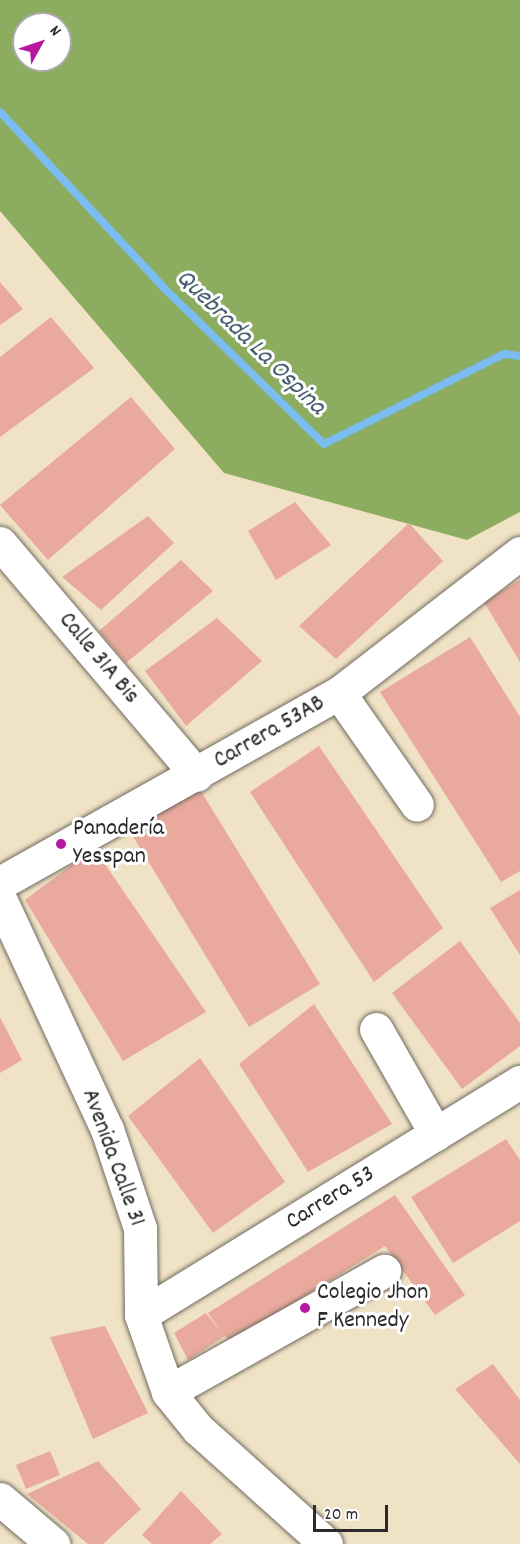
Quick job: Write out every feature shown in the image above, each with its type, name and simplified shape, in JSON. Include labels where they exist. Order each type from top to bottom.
[{"type":"street","name":"Calle 31A Bis","points":[[0,543],[197,776]]},
{"type":"street","name":"Carrera 53AB","points":[[0,883],[197,776],[339,693],[520,553]]},
{"type":"street","points":[[339,693],[417,805]]},
{"type":"street","name":"Avenida Calle 31","points":[[0,899],[107,1129],[140,1228],[141,1316],[168,1392],[198,1429],[326,1544]]},
{"type":"street","points":[[376,1029],[436,1134]]},
{"type":"street","name":"Carrera 53","points":[[141,1316],[520,1082]]},
{"type":"street","points":[[168,1392],[384,1271]]},
{"type":"street","points":[[0,1499],[52,1544]]},
{"type":"green space","points":[[0,0],[520,0],[520,512],[467,540],[224,473],[0,211]]},
{"type":"building","points":[[0,282],[23,309],[0,325]]},
{"type":"building","points":[[51,317],[94,368],[0,437],[0,357]]},
{"type":"building","points":[[131,397],[175,449],[48,560],[0,505]]},
{"type":"building","points":[[295,502],[331,545],[276,580],[248,531]]},
{"type":"building","points":[[148,516],[174,543],[101,610],[62,577]]},
{"type":"building","points":[[409,523],[443,561],[336,659],[299,626]]},
{"type":"building","points":[[181,560],[213,591],[126,663],[99,631]]},
{"type":"building","points":[[520,580],[520,662],[484,602]]},
{"type":"building","points":[[217,618],[262,661],[186,726],[145,671]]},
{"type":"building","points":[[470,637],[520,717],[520,871],[501,882],[380,692]]},
{"type":"building","points":[[319,746],[443,928],[374,982],[250,792]]},
{"type":"building","points":[[194,780],[320,984],[249,1027],[126,825]]},
{"type":"building","points":[[94,848],[206,1012],[123,1061],[25,900]]},
{"type":"building","points":[[520,890],[520,955],[490,908]]},
{"type":"building","points":[[460,941],[520,1023],[520,1046],[462,1089],[392,993]]},
{"type":"building","points":[[314,1004],[392,1124],[308,1172],[239,1064]]},
{"type":"building","points":[[0,1017],[22,1060],[0,1073]]},
{"type":"building","points":[[200,1058],[285,1182],[213,1233],[128,1116]]},
{"type":"building","points":[[506,1139],[520,1160],[520,1221],[453,1263],[411,1197]]},
{"type":"building","points":[[395,1195],[465,1295],[435,1315],[385,1246],[230,1343],[225,1336],[188,1360],[174,1333],[206,1313],[221,1332],[208,1313]]},
{"type":"building","points":[[105,1326],[148,1413],[93,1439],[50,1337]]},
{"type":"building","points":[[493,1364],[520,1400],[520,1464],[455,1389]]},
{"type":"building","points":[[50,1451],[60,1475],[26,1489],[16,1465]]},
{"type":"building","points":[[98,1461],[141,1509],[103,1544],[88,1544],[27,1494]]},
{"type":"building","points":[[181,1491],[222,1534],[210,1544],[152,1544],[142,1535]]},
{"type":"waterway","name":"Quebrada La Ospina","points":[[0,112],[164,288],[324,444],[504,354],[520,356]]},
{"type":"place","name":"Panadería Yesspan","points":[[61,844]]},
{"type":"place","name":"Colegio Jhon F Kennedy","points":[[305,1308]]}]
